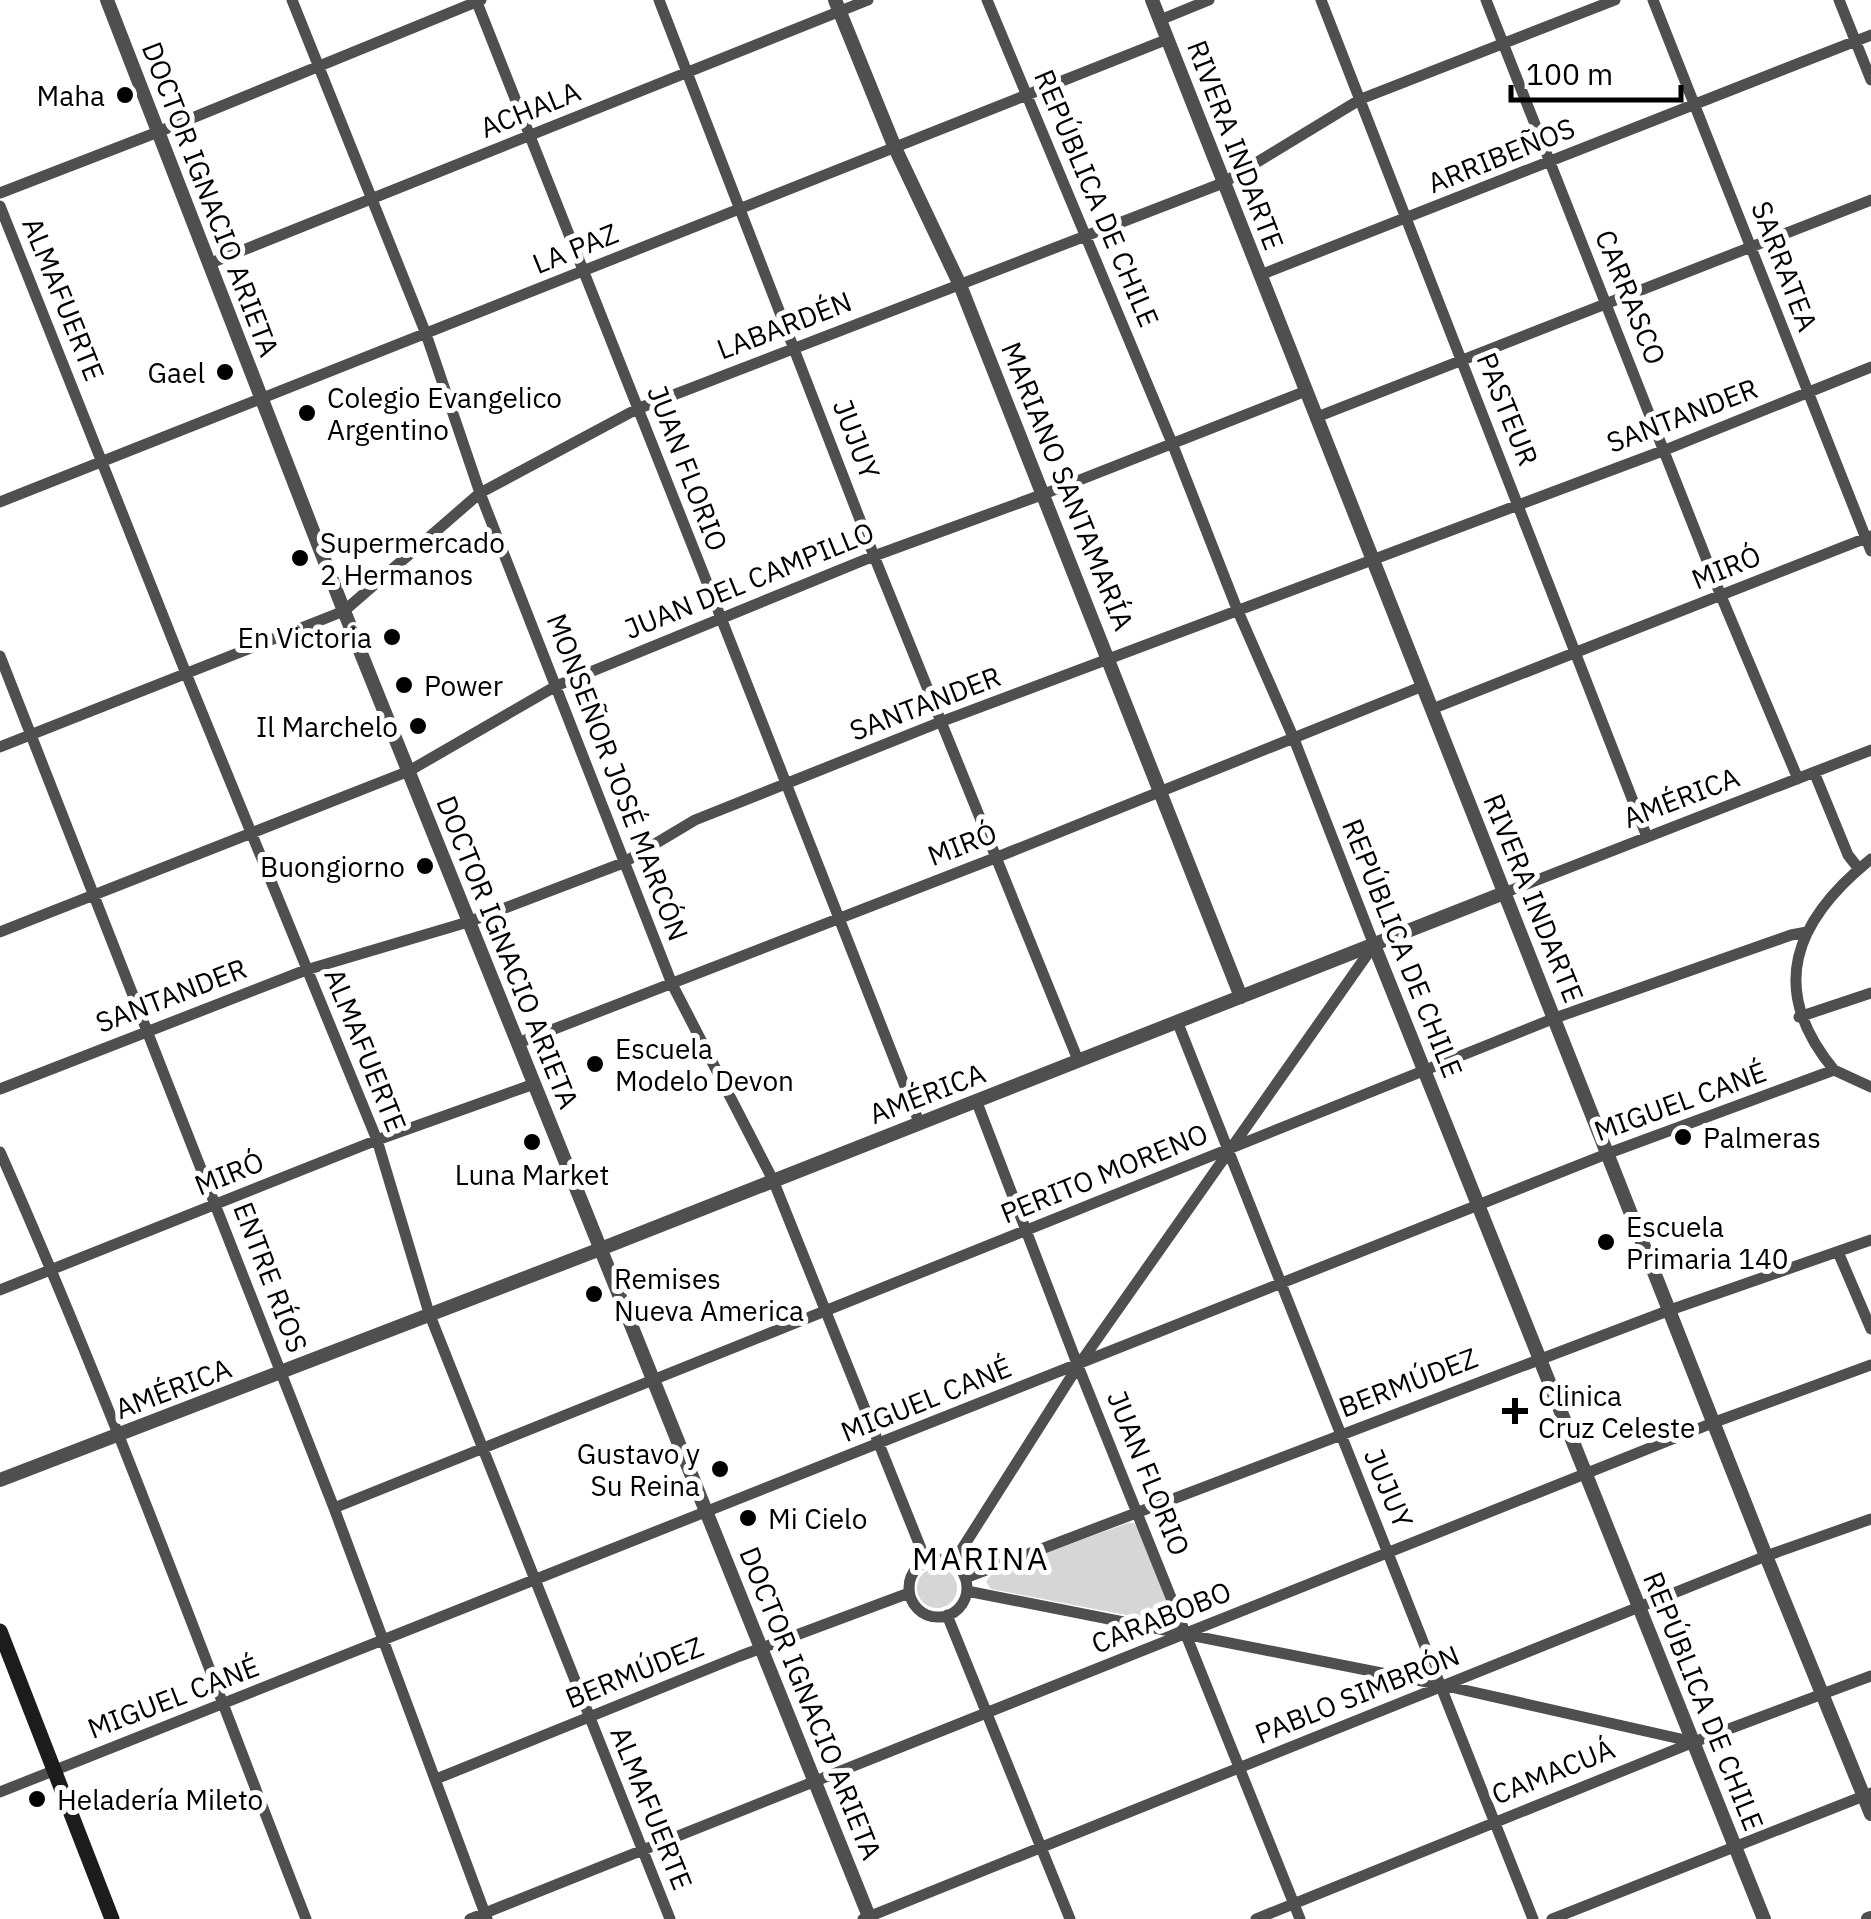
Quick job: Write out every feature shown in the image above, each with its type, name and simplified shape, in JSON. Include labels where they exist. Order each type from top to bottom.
[{"type":"main road","points":[[0,1631],[112,1919]]},
{"type":"street","name":"DOCTOR IGNACIO ARIETA","points":[[107,0],[344,611],[656,1380],[867,1918]]},
{"type":"street","name":"MONSEÑOR JOSÉ MARCÓN","points":[[292,0],[426,334],[480,493],[672,984],[772,1180],[926,1561]]},
{"type":"street","name":"JUJUY","points":[[659,0],[874,556],[1078,1060]]},
{"type":"street","name":"ACHALA","points":[[210,263],[688,74],[837,6],[868,0]]},
{"type":"street","name":"REPÚBLICA DE CHILE","points":[[988,0],[1172,443],[1236,609],[1294,739],[1764,1919]]},
{"type":"street","name":"RIVERA INDARTE","points":[[1152,0],[1766,1556],[1867,1795],[1871,1814]]},
{"type":"street","points":[[1160,20],[1209,0]]},
{"type":"street","name":"PASTEUR","points":[[1321,0],[1648,837]]},
{"type":"street","name":"CARRASCO","points":[[1486,0],[1721,596],[1798,778]]},
{"type":"street","name":"LABARDÉN","points":[[0,747],[344,611],[480,493],[637,408],[1223,183],[1361,99],[1615,0]]},
{"type":"street","name":"SARRATEA","points":[[1652,0],[1871,551]]},
{"type":"street","points":[[1838,0],[1871,80]]},
{"type":"street","points":[[0,193],[478,1]]},
{"type":"street","name":"JUAN FLORIO","points":[[478,1],[919,1122]]},
{"type":"street","name":"MARIANO SANTAMARÍA","points":[[837,6],[895,148],[960,286],[1241,996]]},
{"type":"street","name":"ARRIBEÑOS","points":[[1260,274],[1871,35]]},
{"type":"street","name":"LA PAZ","points":[[0,502],[1168,39]]},
{"type":"street","points":[[1317,417],[1871,200]]},
{"type":"street","name":"ALMAFUERTE","points":[[0,206],[377,1140],[429,1312],[670,1919]]},
{"type":"street","name":"SANTANDER","points":[[0,1089],[306,970],[468,922],[623,863],[688,823],[944,721],[1665,450],[1871,367]]},
{"type":"street","name":"JUAN DEL CAMPILLO","points":[[0,932],[408,771],[556,686],[874,556],[1306,391]]},
{"type":"street","name":"MIRÓ","points":[[1432,709],[1868,537]]},
{"type":"street","name":"ENTRE RÍOS","points":[[0,656],[334,1508],[486,1916]]},
{"type":"street","name":"MIRÓ","points":[[518,1042],[838,920],[1423,686]]},
{"type":"street","name":"AMÉRICA","points":[[0,1480],[603,1248],[1871,750]]},
{"type":"street","points":[[1814,772],[1848,855],[1859,869]]},
{"type":"street","points":[[1871,859],[1807,932],[1794,988],[1800,1017],[1812,1042],[1834,1070],[1871,1088]]},
{"type":"street","name":"PERITO MORENO","points":[[334,1508],[1555,1018],[1807,932]]},
{"type":"street","points":[[954,1563],[1078,1366],[1374,946]]},
{"type":"street","points":[[1800,1017],[1871,993]]},
{"type":"street","name":"JUJUY","points":[[1178,1022],[1338,1435],[1389,1553],[1533,1919]]},
{"type":"street","name":"MIGUEL CANÉ","points":[[0,1792],[1608,1153],[1834,1070]]},
{"type":"street","name":"MIRÓ","points":[[0,1290],[377,1140],[534,1084]]},
{"type":"street","name":"JUAN FLORIO","points":[[976,1100],[1078,1366],[1300,1919]]},
{"type":"street","points":[[0,1152],[52,1270],[306,1919]]},
{"type":"street","name":"BERMÚDEZ","points":[[966,1584],[1338,1435],[1670,1310],[1871,1240]]},
{"type":"street","points":[[1838,1252],[1871,1329]]},
{"type":"street","name":"CARABOBO","points":[[470,1919],[486,1916],[1586,1473],[1871,1365]]},
{"type":"street","name":"PABLO SIMBRÓN","points":[[867,1918],[1766,1556],[1871,1519]]},
{"type":"street","points":[[926,1561],[954,1563],[966,1584],[960,1607],[947,1616],[926,1615],[909,1592],[913,1572],[926,1561]]},
{"type":"street","points":[[966,1584],[1694,1742]]},
{"type":"street","name":"BERMÚDEZ","points":[[436,1779],[909,1592]]},
{"type":"street","points":[[947,1616],[1070,1919]]},
{"type":"street","name":"CAMACUÁ","points":[[1256,1919],[1694,1742],[1871,1676]]},
{"type":"street","points":[[1552,1919],[1867,1795]]},
{"type":"shaded area","points":[[1128,1523],[1137,1527],[1177,1625],[991,1589],[986,1582],[993,1572]]},
{"type":"shaded area","points":[[937,1568],[951,1574],[957,1588],[951,1602],[937,1608],[923,1602],[917,1588],[923,1574]]},
{"type":"place","name":"Maha","points":[[125,95]]},
{"type":"place","name":"Gael","points":[[225,372]]},
{"type":"place","name":"Colegio Evangelico Argentino","points":[[307,413]]},
{"type":"place","name":"Supermercado 2 Hermanos","points":[[300,558]]},
{"type":"place","name":"En Victoria","points":[[392,637]]},
{"type":"place","name":"Power","points":[[404,685]]},
{"type":"place","name":"Il Marchelo","points":[[418,726]]},
{"type":"place","name":"Buongiorno","points":[[425,866]]},
{"type":"place","name":"Escuela Modelo Devon","points":[[595,1064]]},
{"type":"place","name":"Palmeras","points":[[1683,1137]]},
{"type":"place","name":"Luna Market","points":[[532,1142]]},
{"type":"place","name":"Escuela Primaria 140","points":[[1606,1242]]},
{"type":"place","name":"Remises Nueva America","points":[[594,1294]]},
{"type":"place","name":"Clinica Cruz Celeste","points":[[1515,1411]]},
{"type":"place","name":"Gustavo y Su Reina","points":[[720,1469]]},
{"type":"place","name":"Mi Cielo","points":[[748,1518]]},
{"type":"place","name":"Heladería Mileto","points":[[37,1799]]},
{"type":"district","name":"MARINA","points":[[981,1558]]}]
